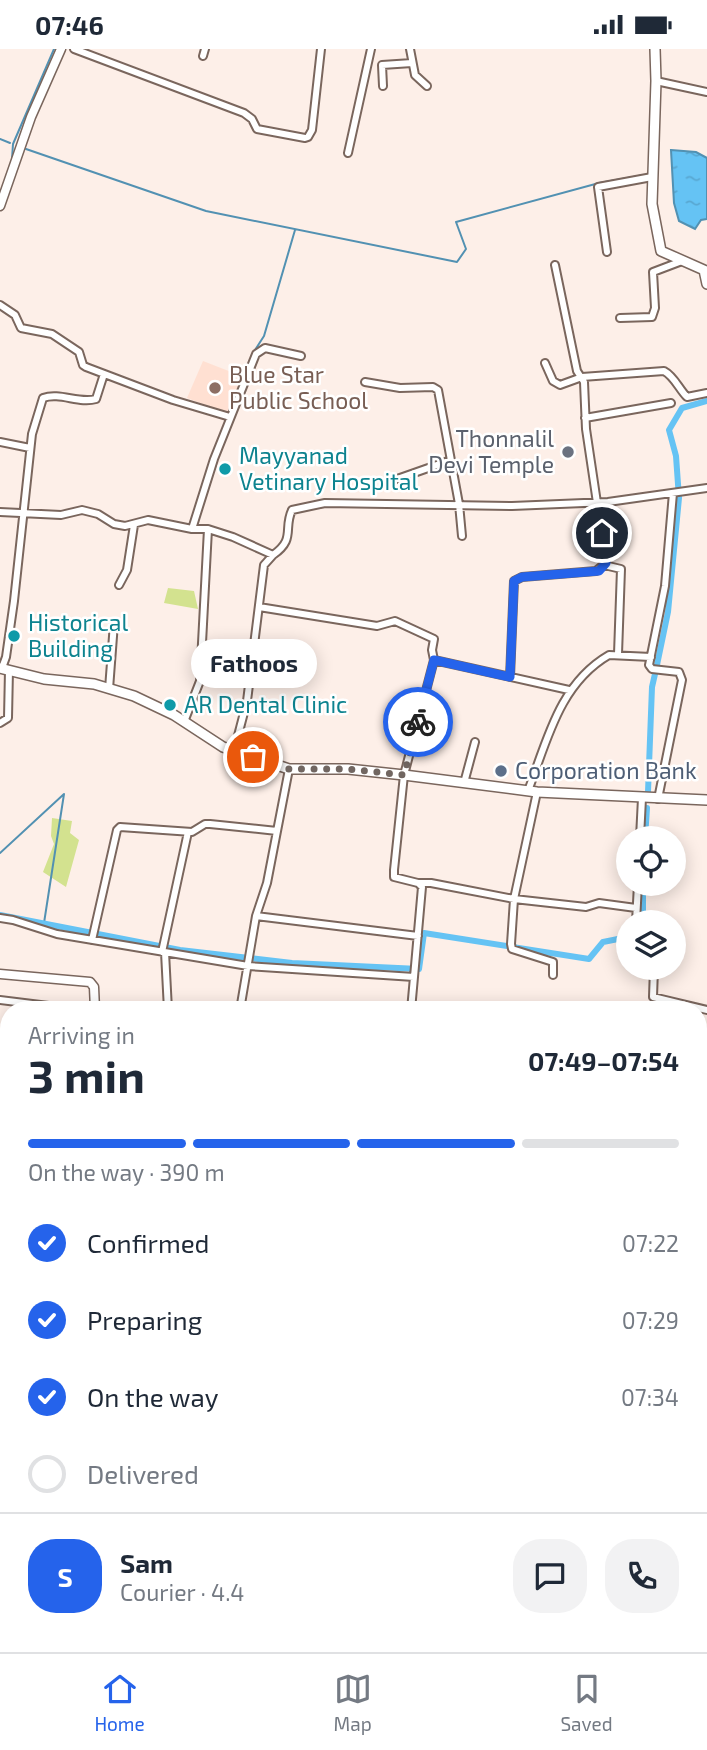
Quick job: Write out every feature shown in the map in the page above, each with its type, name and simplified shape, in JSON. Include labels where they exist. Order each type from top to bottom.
[{"type":"main road","points":[[654,49],[656,81],[652,204],[661,251],[704,270],[707,284]]},
{"type":"main road","points":[[3,669],[44,679],[94,684],[151,703],[223,747],[289,769],[348,769],[532,792],[707,800]]},
{"type":"street","points":[[0,205],[31,117],[61,49]]},
{"type":"street","points":[[74,49],[244,113],[252,119],[257,129],[305,138],[312,130],[321,49]]},
{"type":"street","points":[[348,153],[371,49]]},
{"type":"street","points":[[410,49],[415,75],[427,86]]},
{"type":"street","points":[[383,86],[382,65],[412,63]]},
{"type":"street","points":[[656,81],[707,92]]},
{"type":"street","points":[[607,252],[598,187],[652,177]]},
{"type":"street","points":[[620,318],[652,317],[655,308],[653,272],[682,261]]},
{"type":"street","points":[[555,265],[577,371],[582,377],[595,502],[605,564]]},
{"type":"street","points":[[0,305],[15,315],[21,328],[52,334],[79,352],[83,365],[173,400],[230,417]]},
{"type":"street","points":[[192,529],[230,417],[258,351],[269,348],[301,356]]},
{"type":"street","points":[[545,363],[553,381],[560,385],[582,377],[664,371],[687,397],[707,393]]},
{"type":"street","points":[[0,723],[8,718],[3,669],[14,601],[30,448],[43,398],[50,395],[86,401],[96,399],[104,374]]},
{"type":"street","points":[[365,382],[400,388],[433,387],[438,390],[459,504],[462,536]]},
{"type":"street","points":[[585,418],[671,403]]},
{"type":"street","points":[[0,442],[30,448]]},
{"type":"street","points":[[397,479],[451,460]]},
{"type":"street","points":[[234,751],[247,701],[264,565],[287,540],[289,514],[297,509],[325,503],[512,506],[595,502],[707,488]]},
{"type":"street","points":[[658,799],[682,675],[673,670],[650,667],[665,586],[673,493]]},
{"type":"street","points":[[0,512],[61,515],[82,510],[99,514],[114,524],[125,526],[148,520],[208,530],[233,537],[273,555]]},
{"type":"street","points":[[119,585],[127,570],[134,524]]},
{"type":"street","points":[[184,722],[200,681],[208,530]]},
{"type":"street","points":[[605,564],[621,569],[618,654]]},
{"type":"street","points":[[510,677],[514,581],[522,577],[596,571],[605,564]]},
{"type":"street","points":[[259,607],[377,626],[395,621],[434,639],[434,660],[404,775],[394,874],[397,879],[514,899],[586,907],[599,903],[636,908],[637,896]]},
{"type":"street","points":[[109,689],[114,623]]},
{"type":"street","points":[[553,975],[553,962],[512,949],[514,899],[532,792],[569,690],[604,658],[618,654],[651,657]]},
{"type":"street","points":[[434,660],[569,690]]},
{"type":"street","points":[[464,783],[475,742]]},
{"type":"street","points":[[242,1001],[256,916],[267,883],[289,769]]},
{"type":"street","points":[[641,826],[642,797]]},
{"type":"street","points":[[92,940],[117,830],[124,826],[188,832],[197,831],[205,824],[277,831]]},
{"type":"street","points":[[167,1001],[163,952],[188,832]]},
{"type":"street","points":[[412,1001],[422,887],[418,883]]},
{"type":"street","points":[[256,916],[418,936]]},
{"type":"street","points":[[0,919],[13,920],[57,934],[248,966],[414,977]]},
{"type":"street","points":[[0,974],[90,982],[94,987],[95,1001]]},
{"type":"street","points":[[654,980],[653,997],[670,1001]]},
{"type":"shaded area","name":"Blue Star Public School","points":[[203,361],[244,377],[229,414],[187,398]]},
{"type":"green space","points":[[168,588],[194,591],[198,609],[164,603]]},
{"type":"green space","points":[[52,818],[72,821],[70,833],[79,840],[66,887],[43,872],[54,844],[51,836]]},
{"type":"water","points":[[671,150],[696,152],[707,158],[707,219],[701,220],[695,229],[679,221],[674,203]]},
{"type":"waterway","points":[[12,159],[13,144],[54,49]]},
{"type":"waterway","points":[[0,139],[10,143]]},
{"type":"waterway","points":[[26,149],[206,211],[457,262],[466,249],[456,222],[599,183],[644,175]]},
{"type":"waterway","points":[[255,350],[264,336],[295,230]]},
{"type":"waterway","points":[[657,665],[668,612],[679,498],[676,456],[669,430],[682,408],[707,401]]},
{"type":"waterway","points":[[648,792],[652,687],[655,674]]},
{"type":"waterway","points":[[0,853],[64,794],[44,923]]},
{"type":"waterway","points":[[646,826],[647,808]]},
{"type":"waterway","points":[[643,896],[643,910]]},
{"type":"waterway","points":[[0,915],[180,950],[292,963],[419,969],[424,933],[589,959],[603,942],[616,939]]},
{"type":"way so far","points":[[253,757],[289,769],[348,769],[404,775],[418,722]]},
{"type":"place","name":"Blue Star Public School","points":[[215,388]]},
{"type":"place","name":"Thonnalil Devi Temple","points":[[568,452]]},
{"type":"place","name":"Mayyanad Vetinary Hospital","points":[[225,469]]},
{"type":"place","name":"Historical Building","points":[[14,636]]},
{"type":"place","name":"AR Dental Clinic","points":[[170,705]]},
{"type":"place","name":"Fathoos","points":[[253,757]]},
{"type":"place","name":"Corporation Bank","points":[[501,771]]},
{"type":"route","points":[[418,722],[434,660],[510,677],[514,581],[522,577],[599,571],[606,563],[602,533]]}]
